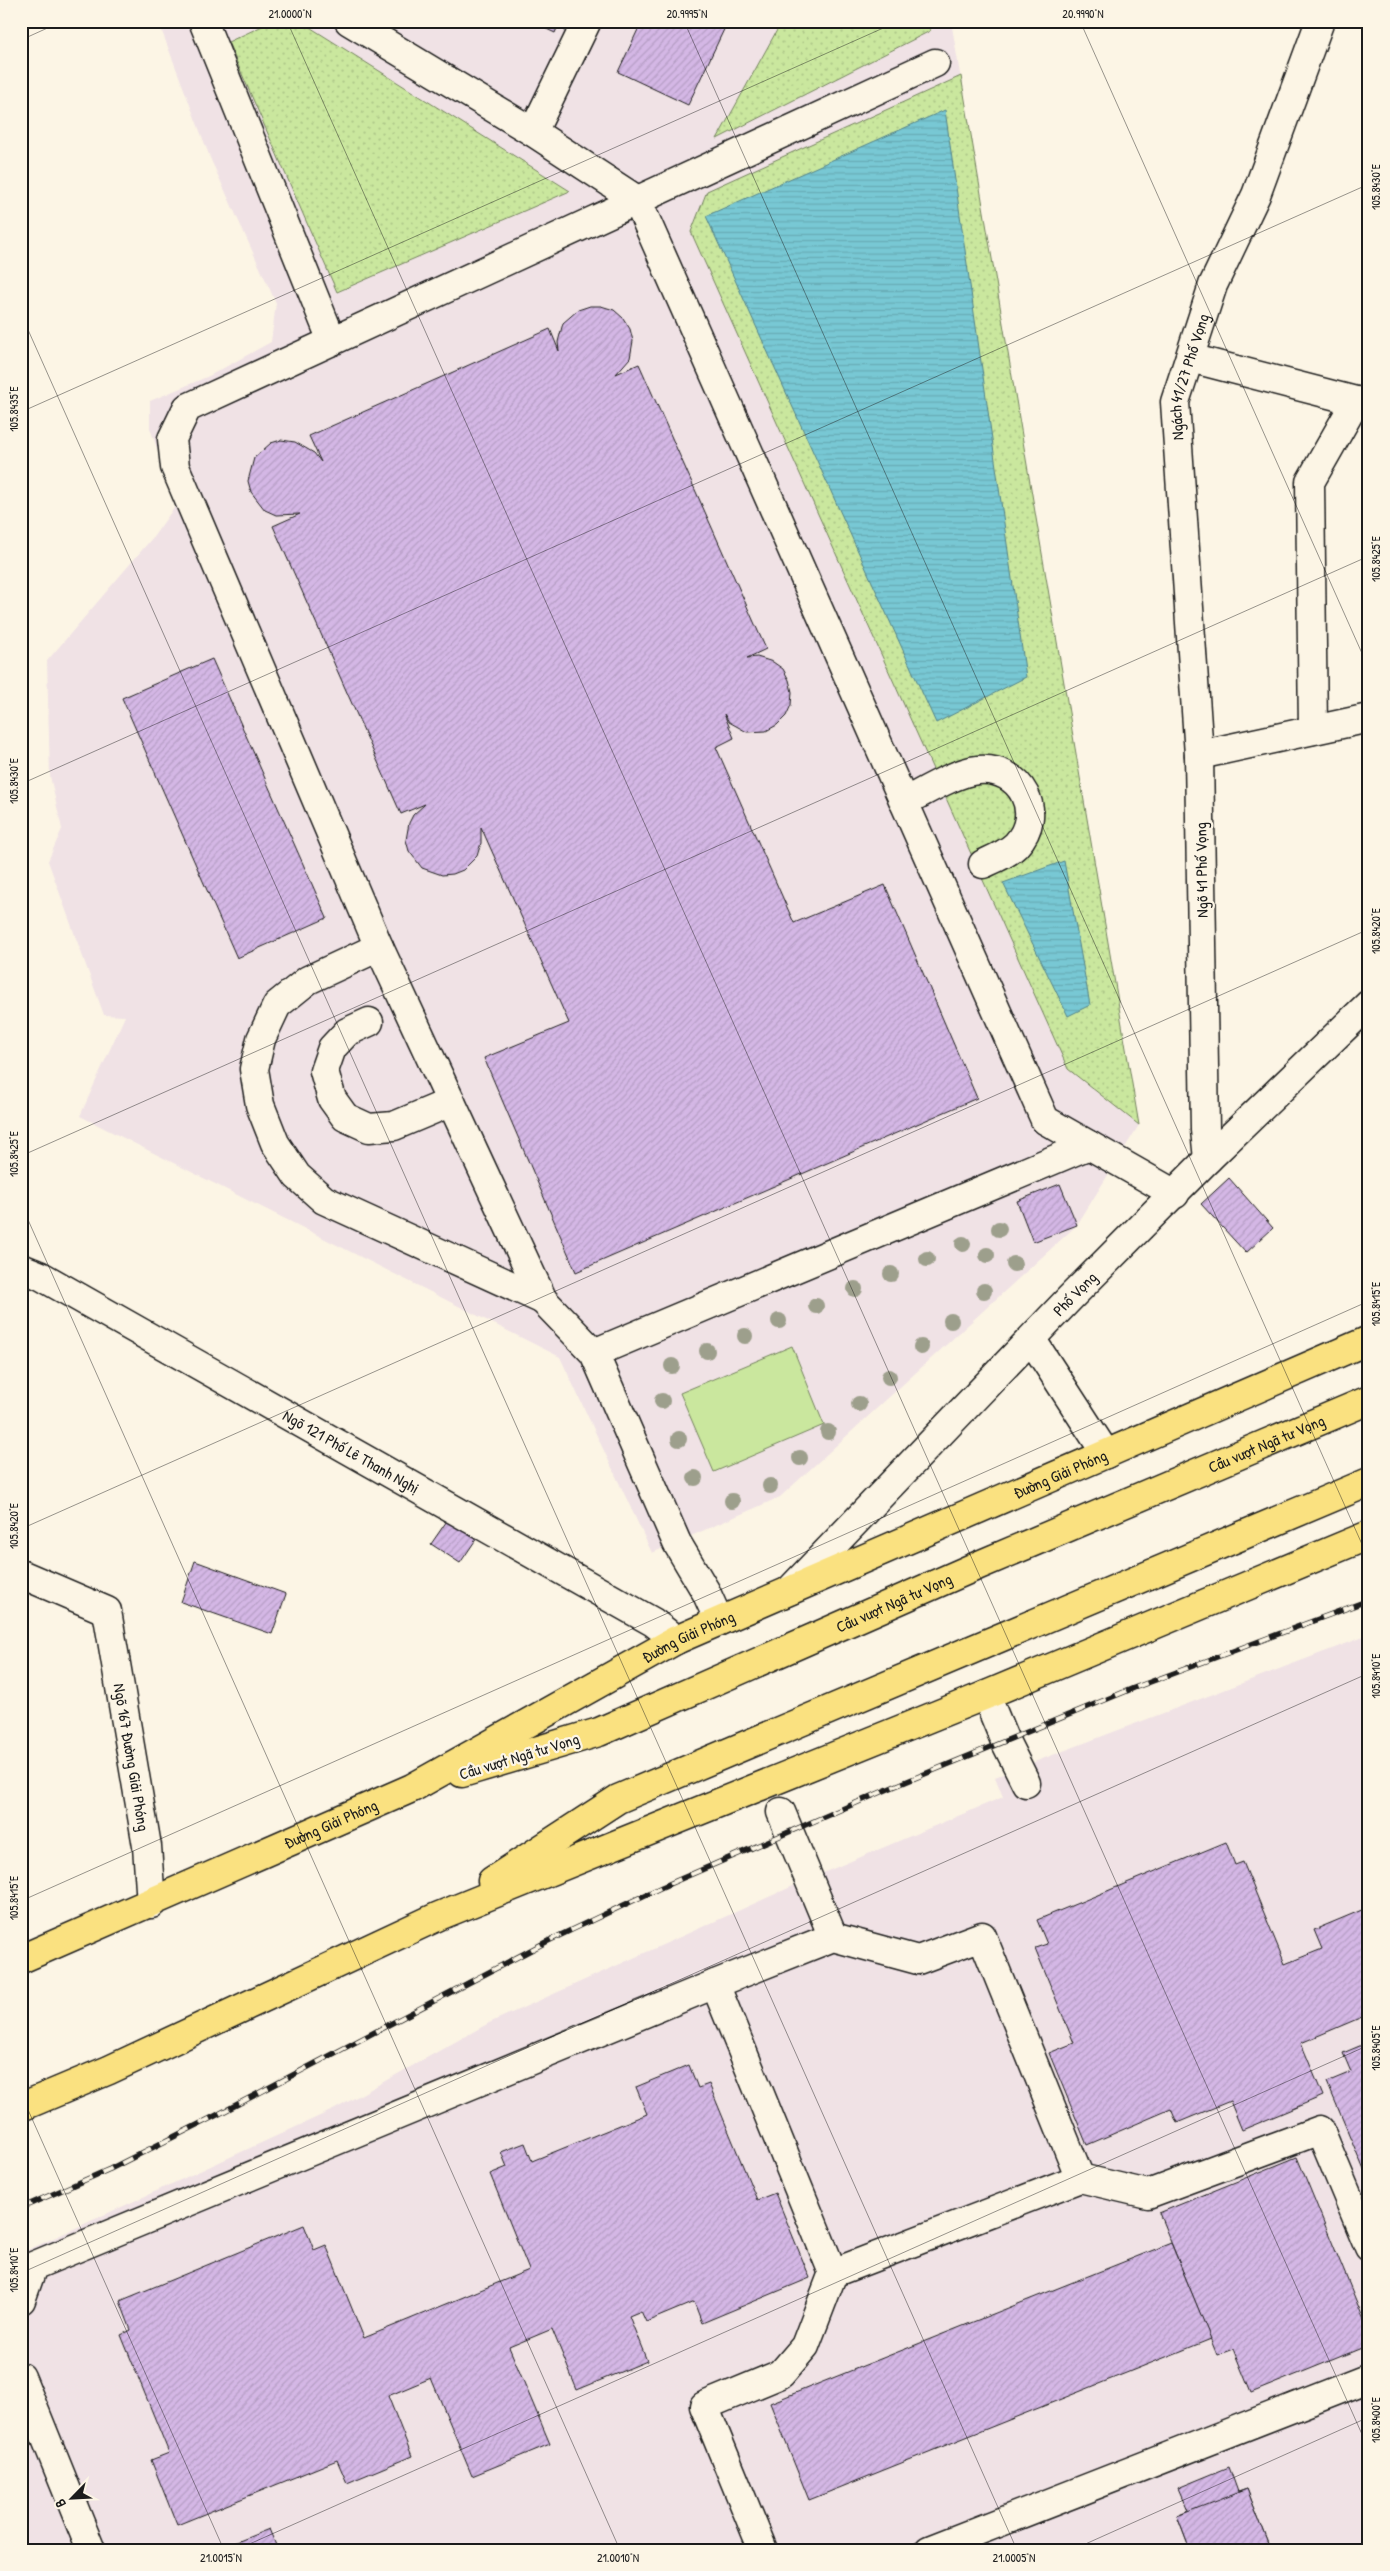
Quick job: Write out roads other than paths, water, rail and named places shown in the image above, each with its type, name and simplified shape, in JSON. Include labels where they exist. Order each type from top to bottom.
[{"type":"main road","name":"Đường Giải Phóng","points":[[21,1959],[151,1904],[412,1788],[676,1640],[1369,1340]]},
{"type":"main road","name":"Cầu vượt Ngã tư Vọng","points":[[412,1788],[599,1732],[980,1565],[1369,1400]]},
{"type":"main road","points":[[439,1916],[618,1799],[1369,1482]]},
{"type":"main road","points":[[21,2107],[109,2070],[439,1916],[986,1695],[1369,1535]]},
{"type":"street","points":[[203,21],[332,341]]},
{"type":"street","points":[[349,21],[533,132],[637,200],[1044,1120],[1175,1194]]},
{"type":"street","points":[[533,132],[587,21]]},
{"type":"street","name":"Ngách 41/27 Phố Vọng","points":[[1199,755],[1174,402],[1213,285],[1256,195],[1320,21]]},
{"type":"street","points":[[719,1621],[706,1592],[677,1542],[594,1353],[543,1300],[379,947],[175,467],[172,438],[187,408],[935,63]]},
{"type":"street","points":[[1190,358],[1362,402],[1310,482],[1313,730]]},
{"type":"street","points":[[1199,755],[1369,718]]},
{"type":"street","name":"Ngõ 41 Phố Vọng","points":[[1199,755],[1205,1130],[1208,1159]]},
{"type":"street","points":[[904,802],[969,772],[1000,771],[1011,777],[1020,785],[1026,796],[1029,809],[1027,826],[1018,844],[1010,851],[983,864]]},
{"type":"street","points":[[379,947],[308,980],[277,1005],[261,1039],[254,1069],[260,1105],[275,1143],[298,1176],[324,1200],[543,1300]]},
{"type":"street","name":"Phố Vọng","points":[[790,1590],[1032,1340],[1070,1298],[1208,1159],[1369,1004]]},
{"type":"street","points":[[369,1022],[347,1032],[332,1048],[324,1071],[332,1099],[345,1116],[370,1128],[394,1126],[451,1102]]},
{"type":"street","points":[[594,1353],[1089,1145]]},
{"type":"street","name":"Ngõ 121 Phố Lê Thanh Nghị","points":[[21,1268],[40,1276],[653,1622],[676,1640]]},
{"type":"street","points":[[1032,1340],[1106,1454]]},
{"type":"street","name":"Ngõ 167 Đường Giải Phóng","points":[[21,1574],[107,1611],[147,1846],[151,1904]]},
{"type":"street","points":[[986,1695],[1005,1741],[1026,1783]]},
{"type":"street","points":[[781,1812],[834,1937]]},
{"type":"street","points":[[21,2300],[33,2266],[715,1984],[834,1937],[918,1960],[982,1936],[1080,2178]]},
{"type":"street","points":[[715,1984],[833,2272],[805,2346],[782,2374],[704,2406],[763,2550]]},
{"type":"street","points":[[833,2272],[1080,2178],[1148,2194],[1320,2130],[1369,2247]]},
{"type":"street","points":[[21,2377],[90,2550]]},
{"type":"street","points":[[929,2550],[1369,2378]]},
{"type":"water","points":[[945,110],[1026,677],[936,723],[706,216]]},
{"type":"water","points":[[1064,861],[1090,1005],[1068,1016],[1003,883]]},
{"type":"railway","points":[[21,2208],[110,2169],[217,2115],[546,1942],[662,1887],[893,1787],[1134,1688],[1369,1600]]}]
